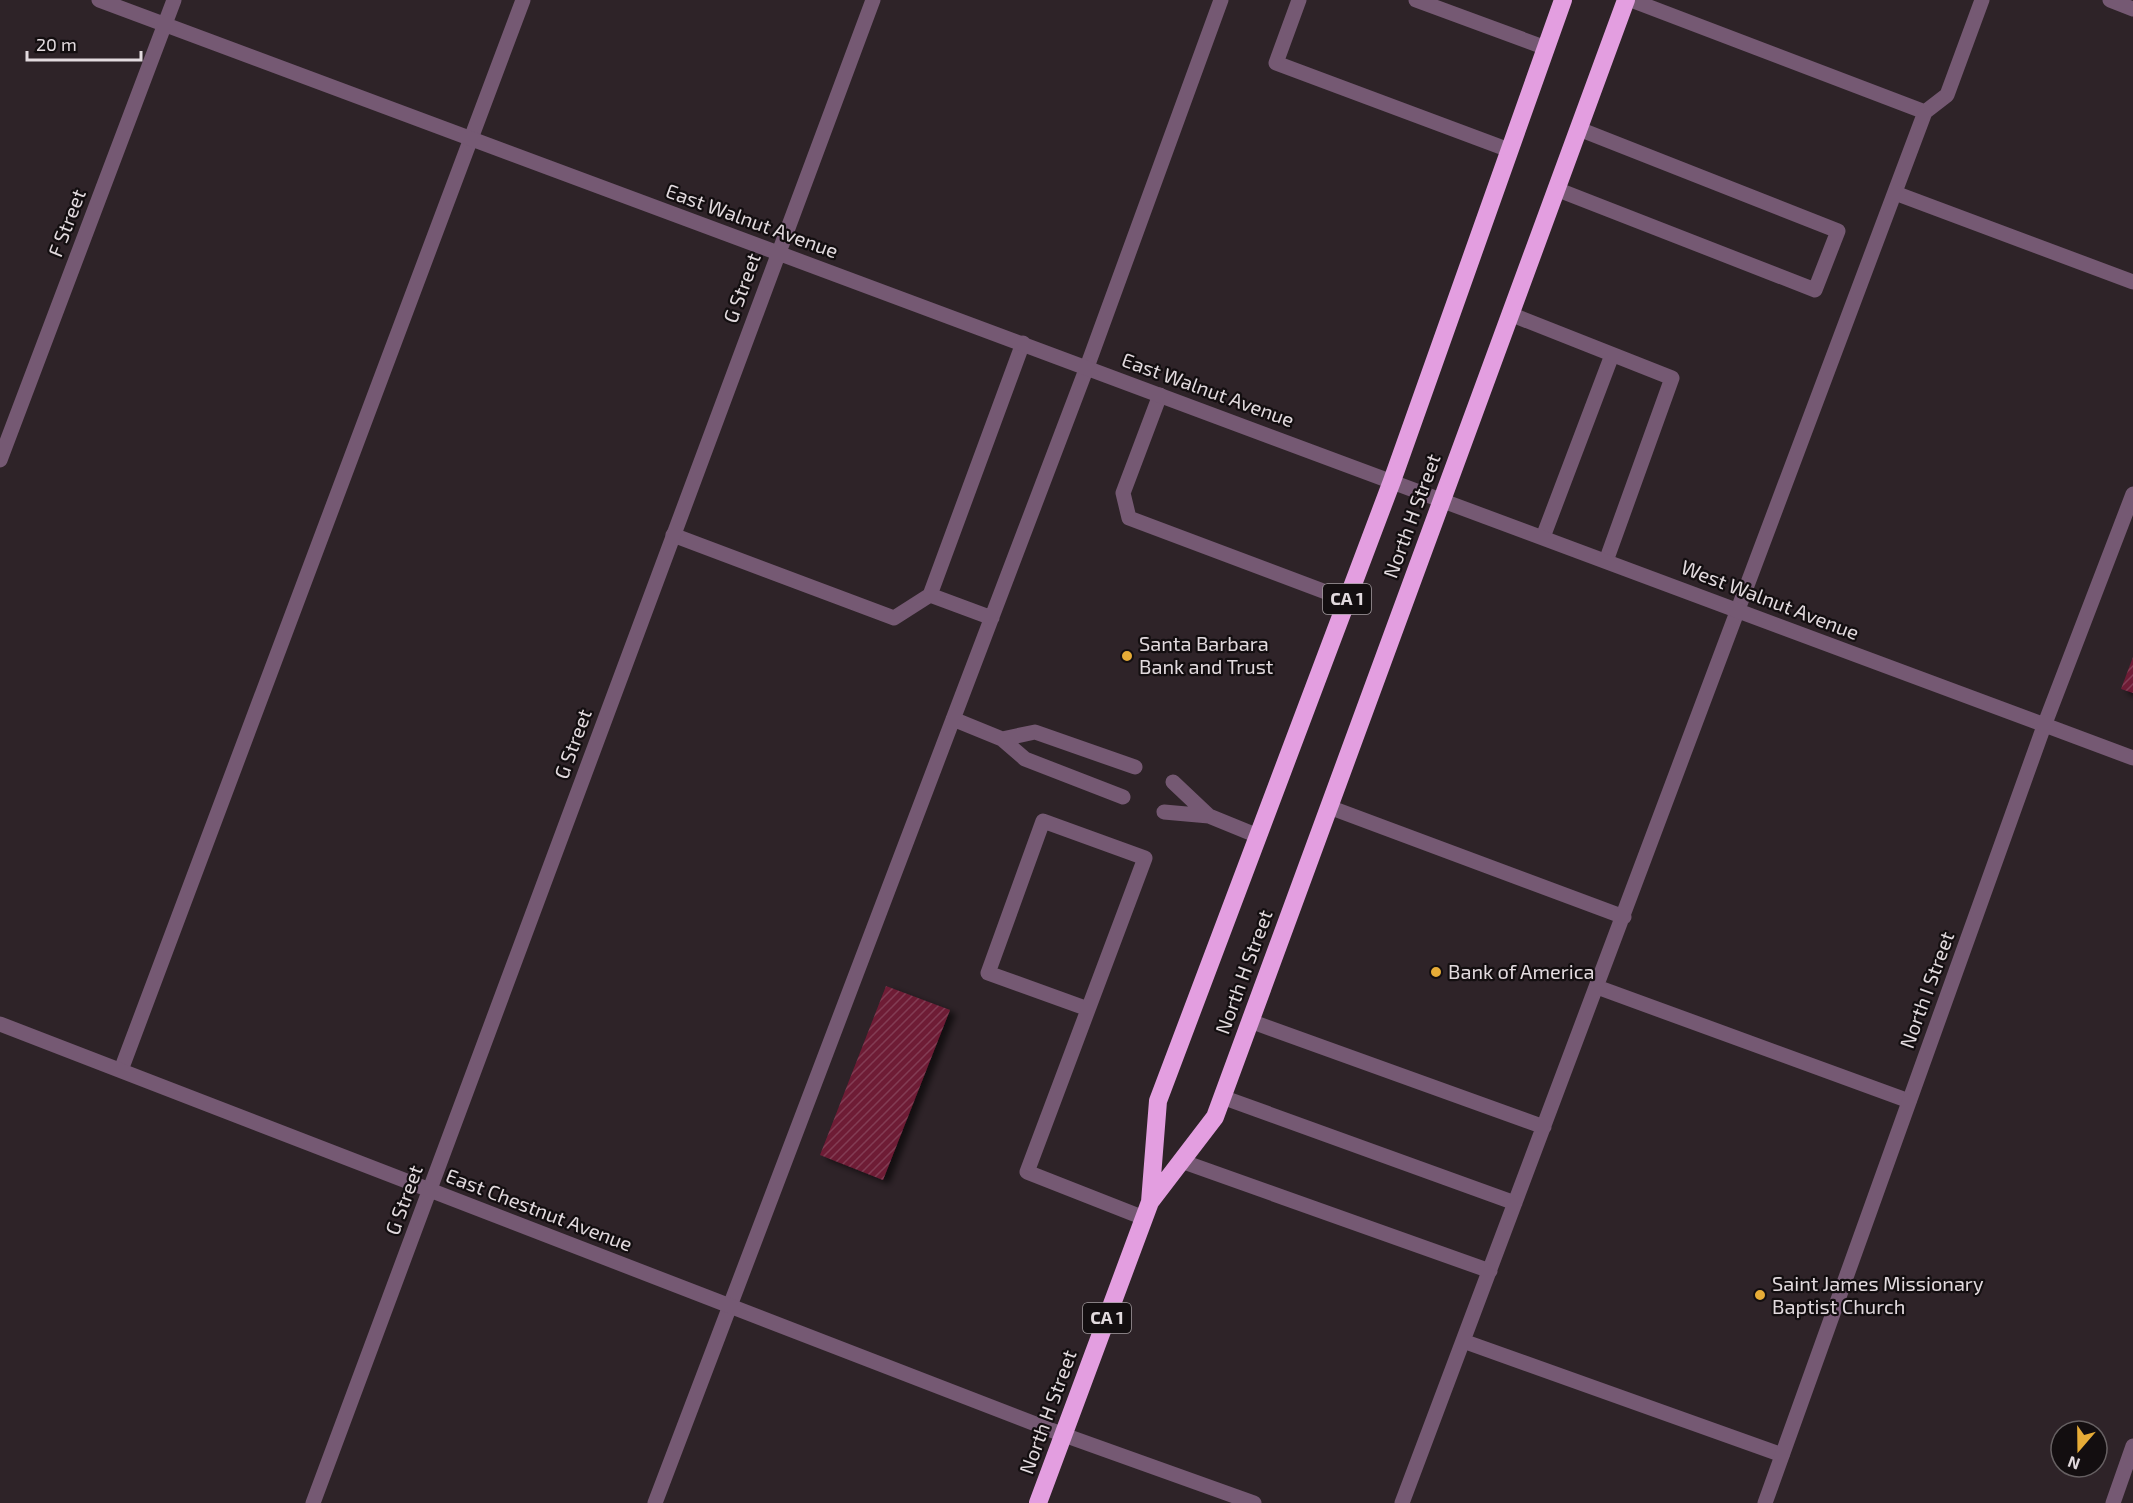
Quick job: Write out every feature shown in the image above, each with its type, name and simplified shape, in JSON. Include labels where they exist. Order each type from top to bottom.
[{"type":"highway","name":"North H Street","points":[[1038,1503],[1147,1210],[1158,1101],[1392,481],[1563,0]]},
{"type":"highway","name":"North H Street","points":[[1147,1210],[1215,1117],[1556,189],[1629,0]]},
{"type":"street","name":"East Walnut Avenue","points":[[99,0],[1392,481]]},
{"type":"street","name":"F Street","points":[[0,460],[174,0]]},
{"type":"street","points":[[121,1071],[473,140],[523,0]]},
{"type":"street","name":"G Street","points":[[313,1503],[873,0]]},
{"type":"street","points":[[655,1503],[1087,367],[1221,0]]},
{"type":"street","points":[[1299,0],[1276,63],[1509,150]]},
{"type":"street","points":[[1416,0],[1546,48]]},
{"type":"street","points":[[1629,0],[1925,112]]},
{"type":"street","points":[[1402,1503],[1925,112],[1947,95],[1982,0]]},
{"type":"street","points":[[2110,0],[2133,9]]},
{"type":"street","points":[[1556,189],[1815,290],[1838,231],[1579,129]]},
{"type":"street","points":[[1895,193],[2133,282]]},
{"type":"street","points":[[1510,314],[1672,378],[1606,561]]},
{"type":"street","points":[[673,535],[894,618],[930,595],[1023,343]]},
{"type":"street","points":[[1543,537],[1612,355]]},
{"type":"street","points":[[1160,395],[1124,493],[1129,518],[1347,600]]},
{"type":"street","name":"West Walnut Avenue","points":[[1392,481],[2133,758]]},
{"type":"street","name":"North I Street","points":[[1765,1503],[2044,726],[2133,494]]},
{"type":"street","points":[[930,595],[992,618]]},
{"type":"street","points":[[953,719],[1002,739],[1025,759],[1123,797]]},
{"type":"street","points":[[1002,739],[1035,732],[1134,767]]},
{"type":"street","points":[[1173,782],[1209,816]]},
{"type":"street","points":[[1329,807],[1624,917]]},
{"type":"street","points":[[1164,812],[1209,816],[1258,836]]},
{"type":"street","points":[[1088,1009],[988,973],[1043,821],[1145,858],[1027,1172],[1147,1210]]},
{"type":"street","points":[[1597,987],[1909,1101]]},
{"type":"street","points":[[1250,1021],[1544,1127]]},
{"type":"street","name":"East Chestnut Avenue","points":[[0,1024],[1064,1435],[1254,1503]]},
{"type":"street","points":[[1222,1097],[1515,1203]]},
{"type":"street","points":[[1181,1161],[1490,1271]]},
{"type":"street","points":[[1463,1341],[1782,1455]]},
{"type":"street","points":[[2113,1503],[2133,1446]]},
{"type":"building","points":[[2133,657],[2133,693],[2121,689]]},
{"type":"building","points":[[886,986],[950,1010],[883,1180],[820,1155]]},
{"type":"place","name":"Santa Barbara Bank and Trust","points":[[1127,656]]},
{"type":"place","name":"Bank of America","points":[[1436,972]]},
{"type":"place","name":"Saint James Missionary Baptist Church","points":[[1760,1295]]}]
